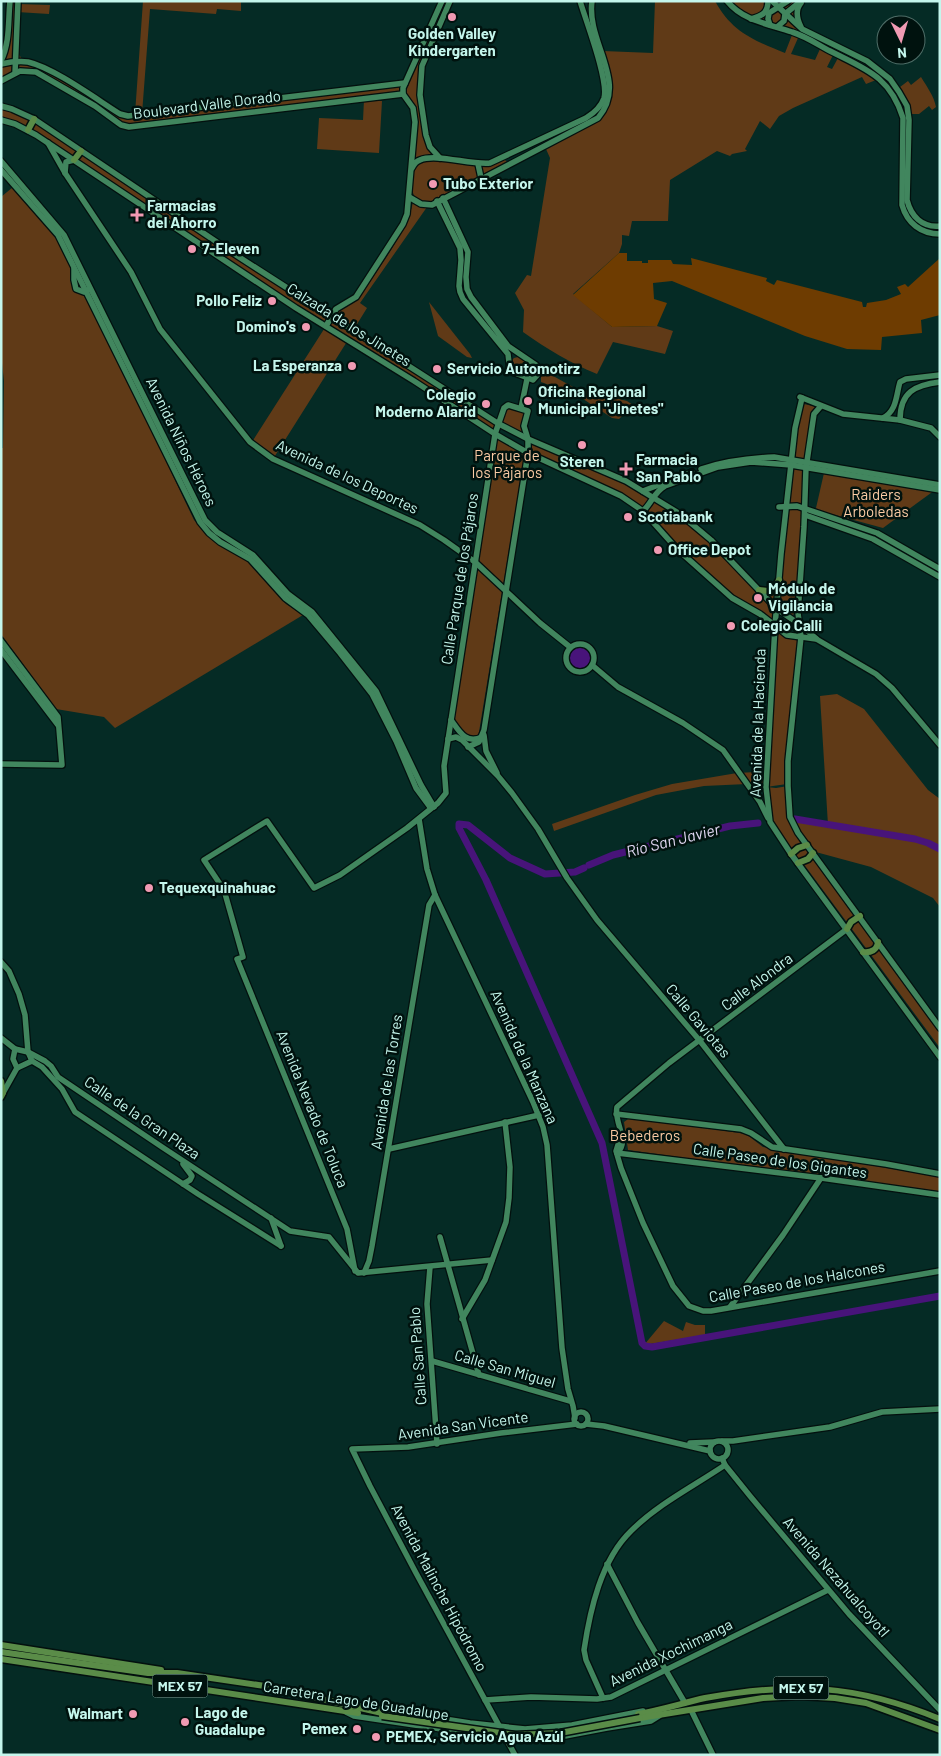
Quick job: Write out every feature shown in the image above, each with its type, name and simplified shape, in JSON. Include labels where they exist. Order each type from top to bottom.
[{"type":"main road","points":[[28,130],[34,119]]},
{"type":"main road","points":[[74,160],[81,151]]},
{"type":"main road","points":[[759,590],[768,592],[774,588],[779,580]]},
{"type":"main road","points":[[791,854],[795,849],[807,845]]},
{"type":"main road","points":[[798,863],[808,859],[813,853]]},
{"type":"main road","points":[[847,929],[851,922],[860,916]]},
{"type":"main road","points":[[864,952],[872,951],[878,942]]},
{"type":"main road","points":[[1,1081],[2,1095]]},
{"type":"main road","points":[[1,1645],[177,1673]]},
{"type":"main road","name":"Carretera Lago de Guadalupe","points":[[1,1652],[148,1674],[177,1673],[265,1686],[344,1708]]},
{"type":"main road","name":"Carretera Lago de Guadalupe","points":[[1,1659],[344,1708]]},
{"type":"main road","points":[[1,1665],[15,1661]]},
{"type":"main road","name":"Carretera Lago de Guadalupe","points":[[660,1712],[685,1703],[758,1690],[812,1688],[849,1692],[877,1698],[937,1718]]},
{"type":"main road","name":"Carretera Lago de Guadalupe","points":[[660,1712],[691,1710],[763,1698],[800,1696],[835,1698],[866,1703],[940,1730]]},
{"type":"main road","points":[[344,1708],[515,1735],[560,1733],[660,1712]]},
{"type":"street","points":[[1,62],[6,52],[10,1]]},
{"type":"street","points":[[1,81],[15,73],[18,1]]},
{"type":"street","points":[[326,326],[339,307],[356,297],[403,224],[407,214],[415,122],[410,103],[403,94],[405,83],[442,1]]},
{"type":"street","points":[[440,158],[430,147],[426,135],[420,95],[422,66],[450,1]]},
{"type":"street","points":[[411,170],[419,160],[440,158],[478,164],[490,163],[592,114],[602,103],[605,92],[603,79],[580,1]]},
{"type":"street","points":[[409,197],[421,204],[432,205],[598,118],[606,107],[611,88],[608,71],[593,26],[592,1]]},
{"type":"street","points":[[727,1],[744,16],[794,32],[875,74],[893,95],[906,118],[902,205],[904,211],[908,219],[917,228],[927,233],[940,234]]},
{"type":"street","points":[[751,19],[764,14],[768,1]]},
{"type":"street","points":[[772,1],[802,29],[867,61],[890,79],[906,106],[907,200],[914,216],[924,224],[940,226]]},
{"type":"street","points":[[770,25],[768,13],[788,1]]},
{"type":"street","points":[[777,27],[784,22],[785,14],[801,1]]},
{"type":"street","points":[[801,1],[797,14],[802,29]]},
{"type":"street","points":[[16,50],[26,62]]},
{"type":"street","name":"Boulevard Valle Dorado","points":[[1,62],[26,62],[46,68],[120,114],[135,116],[405,83]]},
{"type":"street","name":"Boulevard Valle Dorado","points":[[15,73],[24,70],[44,75],[95,106],[115,121],[129,127],[403,94]]},
{"type":"street","points":[[343,91],[345,101]]},
{"type":"street","points":[[310,95],[308,100],[310,105]]},
{"type":"street","points":[[246,102],[248,112]]},
{"type":"street","points":[[229,104],[228,110],[230,115]]},
{"type":"street","name":"Calzada de los Jinetes","points":[[1,106],[34,119],[239,257],[499,424],[528,439],[606,471],[643,490],[680,514],[711,540],[777,610],[800,624],[818,640]]},
{"type":"street","points":[[115,121],[120,114]]},
{"type":"street","name":"Calzada de los Jinetes","points":[[1,120],[28,130],[326,326],[495,434],[528,453],[621,496],[643,511],[677,549],[732,598],[760,614],[787,635],[818,640]]},
{"type":"street","name":"Avenida de los Deportes","points":[[48,143],[64,173],[131,272],[160,329],[250,442],[273,460],[420,526],[444,540],[475,562],[540,623],[570,647]]},
{"type":"street","points":[[64,173],[66,162],[74,160]]},
{"type":"street","name":"Avenida Niños Héroes","points":[[1,161],[64,235],[179,483],[200,522],[220,542],[250,559],[285,598],[308,615],[372,694],[396,741],[416,788],[433,808]]},
{"type":"street","points":[[478,164],[481,178]]},
{"type":"street","name":"Avenida Niños Héroes","points":[[1,170],[58,235],[74,266],[89,289],[205,520],[217,532],[254,556],[288,594],[312,612],[376,691],[433,808]]},
{"type":"street","points":[[440,200],[468,252],[458,286],[463,299],[508,354],[510,371],[530,379]]},
{"type":"street","points":[[463,268],[471,297],[508,346],[536,365],[540,372],[530,379],[521,408],[528,411],[524,426],[528,439],[528,453],[484,730],[478,744],[468,747]]},
{"type":"street","points":[[510,361],[515,356],[524,357]]},
{"type":"street","points":[[881,419],[889,415],[894,409],[900,382],[906,379],[940,375]]},
{"type":"street","points":[[900,420],[900,414],[908,394],[917,386],[940,382]]},
{"type":"street","name":"Avenida de la Hacienda","points":[[821,406],[801,397],[795,428],[775,626],[766,788],[770,822],[791,854],[940,1057]]},
{"type":"street","name":"Calle Parque de los Pájaros","points":[[433,808],[442,800],[446,792],[444,766],[495,434],[506,406],[521,408]]},
{"type":"street","points":[[940,437],[932,428],[900,420],[853,416],[821,406],[814,414],[806,465],[805,512],[798,613],[801,637],[788,761],[788,786],[792,823],[940,1028]]},
{"type":"street","points":[[643,490],[718,463],[749,458],[774,457],[806,465],[940,490]]},
{"type":"street","points":[[643,511],[658,490],[718,467],[751,462],[791,462]]},
{"type":"street","points":[[806,465],[940,485]]},
{"type":"street","points":[[179,483],[185,480]]},
{"type":"street","points":[[779,507],[797,506],[805,512],[873,538],[940,577]]},
{"type":"street","points":[[805,512],[878,533],[940,568]]},
{"type":"street","points":[[818,640],[876,674],[892,688],[940,745]]},
{"type":"street","points":[[1,641],[58,717],[62,765],[1,764]]},
{"type":"street","points":[[582,643],[590,648],[594,656],[592,665],[586,671],[582,672],[570,668],[565,658],[570,647],[582,643]]},
{"type":"street","points":[[1,650],[58,726]]},
{"type":"street","points":[[592,665],[618,687],[683,723],[723,750],[760,802],[770,822]]},
{"type":"street","points":[[451,720],[468,740],[476,740],[482,737]]},
{"type":"street","points":[[484,730],[486,751],[498,776]]},
{"type":"street","points":[[448,739],[456,737],[462,740],[498,776]]},
{"type":"street","name":"Calle Gaviotas","points":[[498,776],[538,829],[562,872],[590,910],[700,1041],[784,1149]]},
{"type":"street","points":[[419,819],[433,808]]},
{"type":"street","name":"Avenida Nevado de Toluca","points":[[359,1272],[347,1228],[240,958],[224,890],[204,860],[267,821],[314,888],[340,875],[419,819]]},
{"type":"street","name":"Avenida de la Manzana","points":[[419,819],[427,869],[435,896],[539,1115],[548,1145],[560,1330],[576,1421]]},
{"type":"street","name":"Avenida de las Torres","points":[[359,1272],[369,1261],[429,905],[435,896]]},
{"type":"street","name":"Calle Alondra","points":[[616,1114],[616,1108],[645,1082],[847,929]]},
{"type":"street","points":[[1,962],[9,971],[19,994],[25,1015],[28,1052],[32,1061],[42,1067],[62,1089],[75,1112],[281,1246],[271,1218]]},
{"type":"street","name":"Calle de la Gran Plaza","points":[[1,1038],[15,1049],[28,1052],[51,1066],[58,1076],[178,1158],[290,1231],[329,1237],[359,1272]]},
{"type":"street","points":[[15,1049],[13,1059],[17,1068]]},
{"type":"street","points":[[2,1095],[17,1068],[32,1061]]},
{"type":"street","points":[[616,1114],[621,1135],[617,1153]]},
{"type":"street","name":"Calle Paseo de los Gigantes","points":[[616,1114],[742,1130],[751,1133],[772,1147],[940,1174]]},
{"type":"street","points":[[388,1149],[539,1115]]},
{"type":"street","points":[[462,1319],[485,1280],[506,1222],[510,1167],[505,1122]]},
{"type":"street","name":"Calle Paseo de los Gigantes","points":[[617,1153],[940,1195]]},
{"type":"street","name":"Calle Paseo de los Halcones","points":[[617,1153],[643,1223],[673,1286],[678,1294],[690,1306],[696,1309],[711,1311],[940,1271]]},
{"type":"street","points":[[178,1158],[192,1176],[190,1180],[183,1184]]},
{"type":"street","points":[[730,1308],[783,1235],[820,1178]]},
{"type":"street","points":[[440,1237],[479,1375]]},
{"type":"street","points":[[359,1272],[492,1260]]},
{"type":"street","name":"Calle San Pablo","points":[[430,1266],[427,1298],[437,1444]]},
{"type":"street","name":"Calle San Miguel","points":[[432,1361],[572,1403]]},
{"type":"street","points":[[572,1403],[586,1415],[586,1424]]},
{"type":"street","points":[[680,1443],[739,1440],[830,1427],[882,1412],[940,1409]]},
{"type":"street","points":[[576,1421],[579,1412],[604,1426],[710,1451],[713,1456],[722,1458],[731,1446],[739,1440]]},
{"type":"street","name":"Avenida San Vicente","points":[[352,1449],[437,1444],[576,1421],[581,1426],[586,1424],[604,1426]]},
{"type":"street","points":[[722,1441],[727,1446],[727,1452]]},
{"type":"street","points":[[710,1451],[714,1442]]},
{"type":"street","name":"Avenida Malinche Hipódromo","points":[[352,1449],[411,1564],[516,1755]]},
{"type":"street","name":"Avenida Nezahualcoyotl","points":[[722,1458],[725,1465],[828,1590],[939,1709],[937,1718]]},
{"type":"street","points":[[603,1698],[586,1660],[584,1650],[599,1580],[624,1538],[645,1518],[725,1465]]},
{"type":"street","points":[[608,1564],[638,1623],[685,1703]]},
{"type":"street","name":"Avenida Xochimanga","points":[[485,1700],[530,1697],[603,1698],[611,1696],[828,1590]]},
{"type":"street","name":"Carretera Lago de Guadalupe","points":[[344,1708],[358,1704],[466,1722],[525,1729],[558,1727],[642,1711],[660,1712]]},
{"type":"street","name":"Carretera Lago de Guadalupe","points":[[344,1708],[354,1716],[507,1737],[535,1738],[565,1736],[650,1720],[660,1712]]},
{"type":"street","points":[[691,1710],[713,1755]]},
{"type":"street","points":[[466,1722],[470,1727],[466,1732]]},
{"type":"green space","points":[[10,1],[18,1],[18,4],[50,5],[49,14],[17,12],[16,50],[22,59],[25,62],[46,69],[119,114],[405,83],[403,94],[126,126],[30,70],[1,80],[1,64],[6,52]]},
{"type":"green space","points":[[143,1],[241,2],[241,11],[217,9],[216,14],[150,9],[142,114],[135,114]]},
{"type":"green space","points":[[443,1],[448,1],[428,49],[421,81],[420,97],[425,135],[437,156],[422,156],[411,166],[417,121],[404,93],[404,88]]},
{"type":"green space","points":[[655,1],[715,1],[736,28],[763,44],[785,53],[792,35],[798,38],[791,54],[815,60],[820,49],[833,55],[827,67],[832,69],[838,58],[863,69],[876,80],[866,84],[862,77],[793,108],[779,116],[770,129],[760,121],[745,149],[747,151],[730,156],[717,151],[670,180],[668,221],[632,221],[629,236],[622,235],[619,253],[573,294],[612,327],[657,326],[673,331],[665,354],[613,342],[597,374],[559,355],[523,332],[524,310],[515,293],[527,275],[531,276],[550,158],[546,149],[598,121],[610,104],[612,82],[603,51],[653,53]]},
{"type":"green space","points":[[728,1],[801,1],[798,6],[801,29],[812,38],[751,19]]},
{"type":"green space","points":[[921,77],[932,95],[936,107],[932,110],[929,106],[919,114],[906,114],[901,98],[896,90],[908,81],[911,85]]},
{"type":"green space","points":[[364,100],[382,101],[379,153],[317,149],[319,118],[363,120]]},
{"type":"green space","points":[[1,107],[34,120],[497,424],[494,433],[348,340],[273,459],[252,442],[326,326],[73,159],[1,119]]},
{"type":"green space","points":[[424,159],[477,164],[504,159],[508,163],[432,203],[422,202],[416,198],[412,187],[414,168],[417,163]]},
{"type":"green space","points":[[13,187],[56,238],[74,269],[194,520],[211,538],[248,562],[286,604],[303,615],[115,728],[104,717],[56,709],[1,634],[1,448],[3,448],[4,381],[1,354],[1,197]]},
{"type":"green space","points":[[413,202],[427,207],[360,303],[367,308],[354,329],[334,316],[342,308],[358,299],[382,265],[405,226]]},
{"type":"green space","points":[[429,302],[472,358],[467,357],[438,336]]},
{"type":"green space","points":[[518,357],[523,358],[538,370],[533,380],[511,370],[511,361]]},
{"type":"green space","points":[[546,372],[573,387],[627,401],[633,405],[619,419],[612,418],[577,395],[541,382],[541,375]]},
{"type":"green space","points":[[802,405],[817,407],[805,460],[792,458]]},
{"type":"green space","name":"Parque de los Pájaros","points":[[506,407],[528,411],[522,433],[500,423]]},
{"type":"green space","name":"Parque de los Pájaros","points":[[496,438],[524,454],[524,458],[478,738],[472,740],[456,725],[454,718]]},
{"type":"green space","points":[[532,442],[606,472],[680,514],[759,587],[766,589],[778,580],[774,626],[769,617],[733,597],[704,574],[643,510],[529,452]]},
{"type":"green space","points":[[792,466],[805,468],[805,508],[788,505]]},
{"type":"green space","name":"Raiders Arboledas","points":[[824,473],[935,490],[883,528],[817,510]]},
{"type":"green space","points":[[787,507],[804,509],[795,612],[793,615],[777,609]]},
{"type":"green space","points":[[775,628],[787,638],[800,641],[787,784],[766,787],[747,784],[704,786],[656,795],[554,831],[552,824],[635,795],[672,784],[737,773],[756,772],[767,766]]},
{"type":"green space","points":[[837,694],[864,709],[928,790],[940,799],[940,907],[933,898],[871,867],[812,851],[940,1028],[940,1048],[800,859],[797,860],[770,822],[766,787],[788,786],[792,822],[795,819],[828,825],[820,696]]},
{"type":"green space","name":"Bebederos","points":[[631,1117],[746,1134],[763,1147],[940,1177],[940,1193],[628,1150],[624,1122]]},
{"type":"green space","points":[[664,1321],[683,1331],[686,1322],[695,1325],[705,1325],[705,1335],[644,1345]]},
{"type":"shaded area","points":[[619,253],[627,253],[627,261],[642,261],[642,263],[648,263],[648,260],[671,260],[673,264],[692,265],[691,258],[767,278],[766,281],[774,285],[777,280],[862,302],[863,307],[866,307],[867,303],[886,300],[901,294],[897,287],[905,284],[908,287],[940,258],[940,315],[921,320],[922,333],[882,337],[881,350],[847,349],[805,336],[672,281],[653,283],[654,299],[667,303],[657,326],[612,327],[573,295]]},
{"type":"shaded area","points":[[579,645],[588,649],[592,658],[588,667],[579,671],[570,667],[566,658],[570,649]]},
{"type":"waterway","name":"Río San Javier","points":[[795,819],[915,839],[940,849]]},
{"type":"waterway","name":"Río San Javier","points":[[589,865],[613,855],[730,826],[758,823]]},
{"type":"waterway","points":[[584,868],[575,872],[545,874],[510,858],[468,825],[459,824],[459,828],[486,880],[602,1143],[642,1343],[645,1346],[652,1347],[940,1296]]},
{"type":"place","name":"Golden Valley Kindergarten","points":[[452,17]]},
{"type":"place","name":"Tubo Exterior","points":[[433,184]]},
{"type":"place","name":"Farmacias del Ahorro","points":[[137,215]]},
{"type":"place","name":"7-Eleven","points":[[192,249]]},
{"type":"place","name":"Pollo Feliz","points":[[272,301]]},
{"type":"place","name":"Domino's","points":[[306,327]]},
{"type":"place","name":"La Esperanza","points":[[352,366]]},
{"type":"place","name":"Servicio Automotirz","points":[[437,369]]},
{"type":"place","name":"Oficina Regional Municipal \"Jinetes\"","points":[[528,401]]},
{"type":"place","name":"Colegio Moderno Alarid","points":[[486,404]]},
{"type":"place","name":"Steren","points":[[582,445]]},
{"type":"place","name":"Farmacia San Pablo","points":[[626,469]]},
{"type":"place","name":"Scotiabank","points":[[628,517]]},
{"type":"place","name":"Office Depot","points":[[658,550]]},
{"type":"place","name":"Módulo de Vigilancia","points":[[758,598]]},
{"type":"place","name":"Colegio Calli","points":[[731,626]]},
{"type":"place","name":"Tequexquinahuac","points":[[149,888]]},
{"type":"place","name":"Walmart","points":[[133,1714]]},
{"type":"place","name":"Lago de Guadalupe","points":[[185,1722]]},
{"type":"place","name":"Pemex","points":[[357,1729]]},
{"type":"place","name":"PEMEX, Servicio Agua Azúl","points":[[376,1737]]}]
